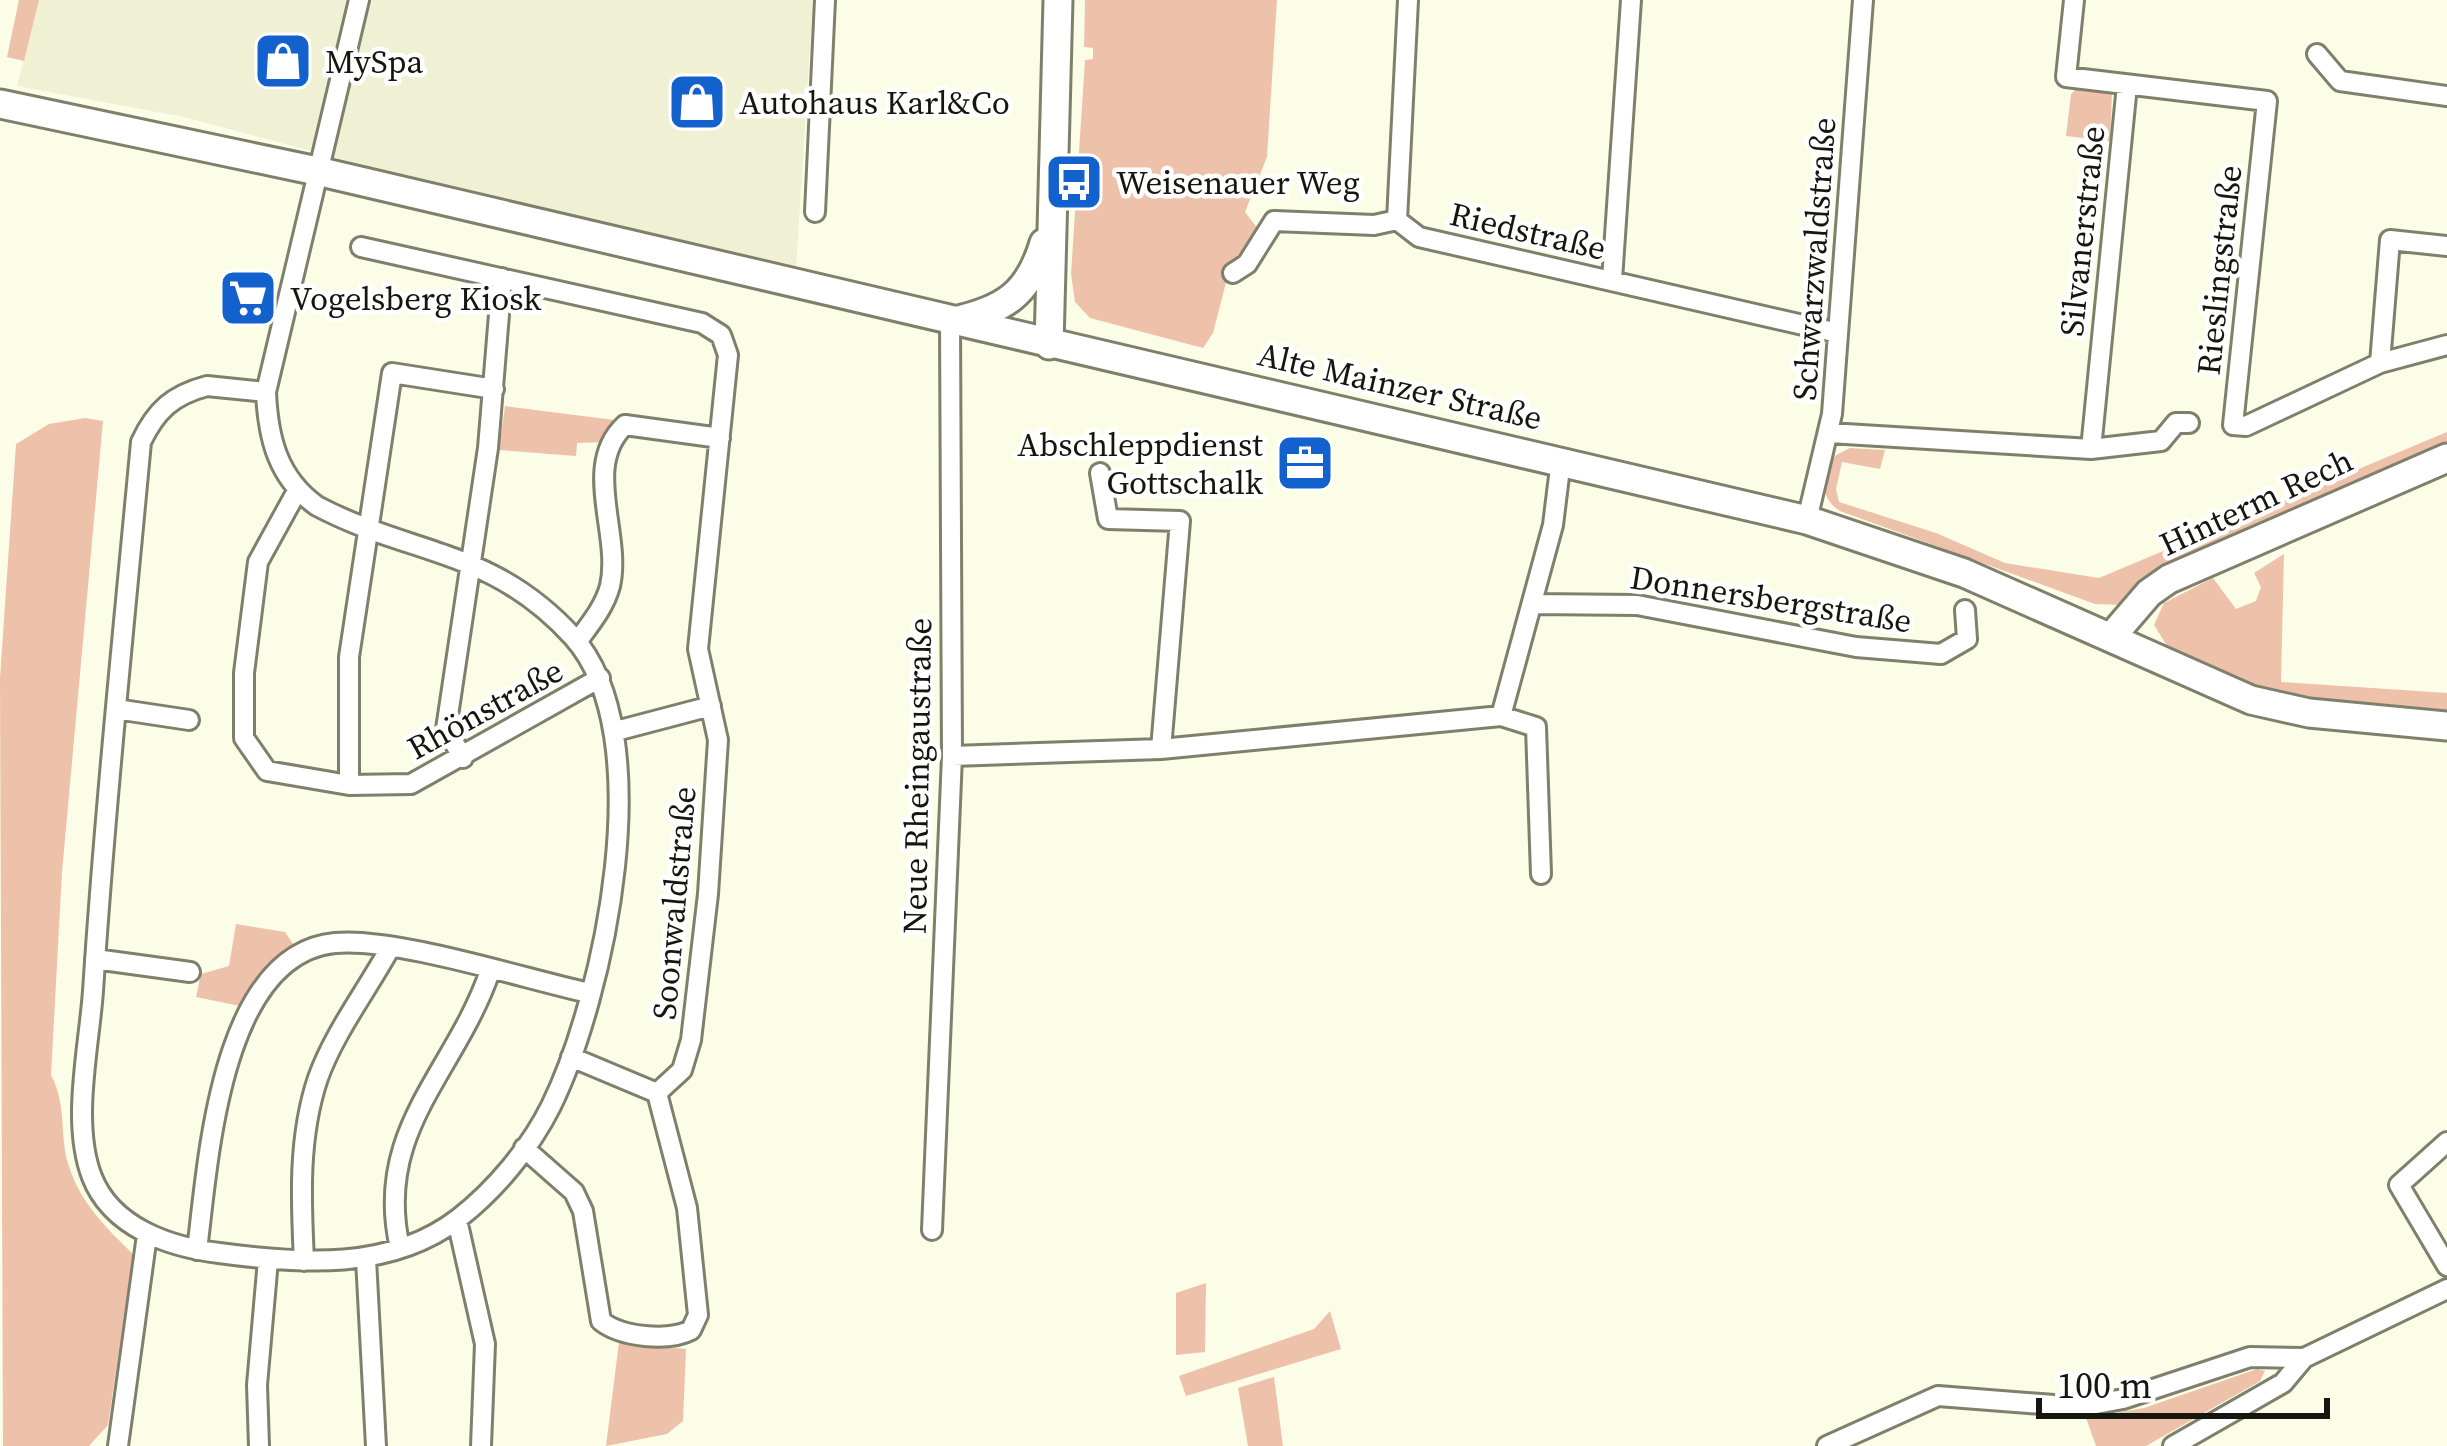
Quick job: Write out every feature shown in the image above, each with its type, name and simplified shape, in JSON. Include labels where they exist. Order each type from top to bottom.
[{"type":"street","points":[[266,392],[207,386],[181,393],[148,425],[141,442],[85,1102],[90,1172],[100,1195],[147,1235],[197,1250],[268,1260],[366,1259],[400,1249],[457,1220],[524,1148],[571,1057],[589,993],[619,813],[616,731],[600,678],[577,642],[542,606],[470,560],[340,518],[297,491],[276,458],[266,392],[359,0]]},
{"type":"street","points":[[815,212],[825,0]]},
{"type":"street","points":[[1049,345],[1058,0]]},
{"type":"street","points":[[1396,220],[1408,0]]},
{"type":"street","points":[[1612,280],[1631,0]]},
{"type":"street","name":"Schwarzwaldstraße","points":[[1807,520],[1828,433],[1863,0]]},
{"type":"street","name":"Silvanerstraße","points":[[2074,0],[2066,77],[2127,86],[2091,448]]},
{"type":"street","points":[[2317,54],[2340,81],[2447,96]]},
{"type":"street","name":"Rieslingstraße","points":[[2127,86],[2266,101],[2234,425],[2246,426],[2380,363],[2447,346]]},
{"type":"street","name":"Alte Mainzer Straße","points":[[0,104],[317,170],[1807,520],[1964,572],[2251,700],[2309,713],[2447,726]]},
{"type":"street","points":[[950,322],[1001,308],[1018,297],[1039,260],[1051,216]]},
{"type":"street","name":"Riedstraße","points":[[1233,273],[1247,264],[1274,221],[1374,225],[1396,220],[1419,237],[1838,333]]},
{"type":"street","points":[[2380,363],[2390,240],[2447,246]]},
{"type":"street","points":[[361,247],[502,278],[494,389],[446,729],[464,758]]},
{"type":"street","name":"Soonwaldstraße","points":[[502,278],[702,322],[722,335],[728,356],[698,649],[718,740],[692,1040],[682,1070],[657,1093]]},
{"type":"street","name":"Neue Rheingaustraße","points":[[932,1230],[952,756],[950,322]]},
{"type":"street","points":[[349,784],[349,657],[373,528],[392,373],[494,389]]},
{"type":"street","points":[[1828,433],[2091,448],[2162,441],[2176,423],[2189,423]]},
{"type":"street","points":[[577,642],[602,609],[610,585],[614,545],[604,469],[614,435],[625,425],[720,438]]},
{"type":"street","name":"Hinterm Rech","points":[[2112,636],[2169,578],[2447,458]]},
{"type":"street","points":[[1501,716],[1553,525],[1554,484],[1561,460]]},
{"type":"street","points":[[1100,473],[1108,518],[1180,521],[1161,749]]},
{"type":"street","name":"Rhönstraße","points":[[297,491],[258,562],[244,673],[244,738],[267,771],[349,784],[411,784],[600,678]]},
{"type":"street","name":"Donnersbergstraße","points":[[1533,604],[1637,605],[1856,647],[1941,654],[1966,639],[1965,610]]},
{"type":"street","points":[[616,731],[711,706]]},
{"type":"street","points":[[116,709],[189,720]]},
{"type":"street","points":[[952,756],[1161,749],[1501,716],[1536,728],[1541,874]]},
{"type":"street","points":[[197,1250],[218,1088],[252,1008],[275,977],[307,948],[355,942],[589,993]]},
{"type":"street","points":[[304,1261],[300,1183],[309,1110],[320,1073],[390,948]]},
{"type":"street","points":[[95,959],[190,972]]},
{"type":"street","points":[[400,1249],[392,1215],[403,1137],[478,1004],[490,971]]},
{"type":"street","points":[[524,1148],[574,1192],[583,1211],[601,1321],[616,1331],[674,1336],[691,1330],[698,1315],[690,1226],[657,1093],[571,1057]]},
{"type":"street","points":[[2447,1142],[2398,1185],[2447,1266]]},
{"type":"street","points":[[457,1220],[485,1343],[482,1446]]},
{"type":"street","points":[[118,1446],[147,1235]]},
{"type":"street","points":[[366,1259],[376,1446]]},
{"type":"street","points":[[259,1446],[257,1385],[268,1260]]},
{"type":"street","points":[[2173,1446],[2283,1383],[2304,1358],[2447,1289]]},
{"type":"street","points":[[1827,1446],[1938,1396],[2080,1407],[2122,1400],[2250,1357],[2304,1358]]},
{"type":"shaded area","points":[[19,0],[39,0],[24,61],[7,57]]},
{"type":"shaded area","points":[[39,0],[813,0],[796,270],[540,212],[184,117],[17,86]]},
{"type":"shaded area","points":[[1085,0],[1277,0],[1267,157],[1245,212],[1258,229],[1229,271],[1213,333],[1203,348],[1090,318],[1075,302],[1071,274],[1085,60],[1093,59],[1093,48],[1084,47]]},
{"type":"shaded area","points":[[2077,88],[2112,93],[2110,141],[2066,136],[2071,94]]},
{"type":"shaded area","points":[[505,406],[614,420],[607,442],[577,443],[576,456],[499,450]]},
{"type":"shaded area","points":[[85,418],[103,421],[62,872],[51,1075],[78,1188],[93,1212],[133,1254],[108,1425],[89,1446],[3,1446],[0,678],[16,444],[49,424]]},
{"type":"shaded area","points":[[2447,432],[2447,446],[2123,605],[2095,604],[1840,511],[1828,499],[1824,485],[1836,455],[1850,448],[1885,450],[1880,469],[1842,462],[1836,489],[1839,502],[1936,533],[2005,563],[2099,578]]},
{"type":"shaded area","points":[[2284,554],[2281,682],[2447,693],[2447,715],[2279,699],[2169,649],[2154,625],[2164,603],[2213,578],[2236,609],[2256,601],[2261,587],[2254,573]]},
{"type":"shaded area","points":[[236,924],[285,932],[297,950],[245,1007],[196,997],[201,974],[229,966]]},
{"type":"shaded area","points":[[1206,1283],[1205,1352],[1176,1355],[1176,1293]]},
{"type":"shaded area","points":[[1330,1311],[1341,1349],[1186,1396],[1179,1376],[1314,1329]]},
{"type":"shaded area","points":[[619,1342],[686,1349],[683,1421],[667,1434],[606,1446]]},
{"type":"shaded area","points":[[2257,1369],[2265,1371],[2260,1381],[2146,1446],[2096,1446],[2086,1418],[2144,1408]]},
{"type":"shaded area","points":[[1274,1377],[1283,1446],[1248,1446],[1238,1388]]},
{"type":"place","name":"MySpa","points":[[283,61]]},
{"type":"place","name":"Autohaus Karl&Co","points":[[697,102]]},
{"type":"place","name":"Weisenauer Weg","points":[[1074,182]]},
{"type":"place","name":"Vogelsberg Kiosk","points":[[248,298]]},
{"type":"place","name":"Abschleppdienst Gottschalk","points":[[1305,463]]}]
